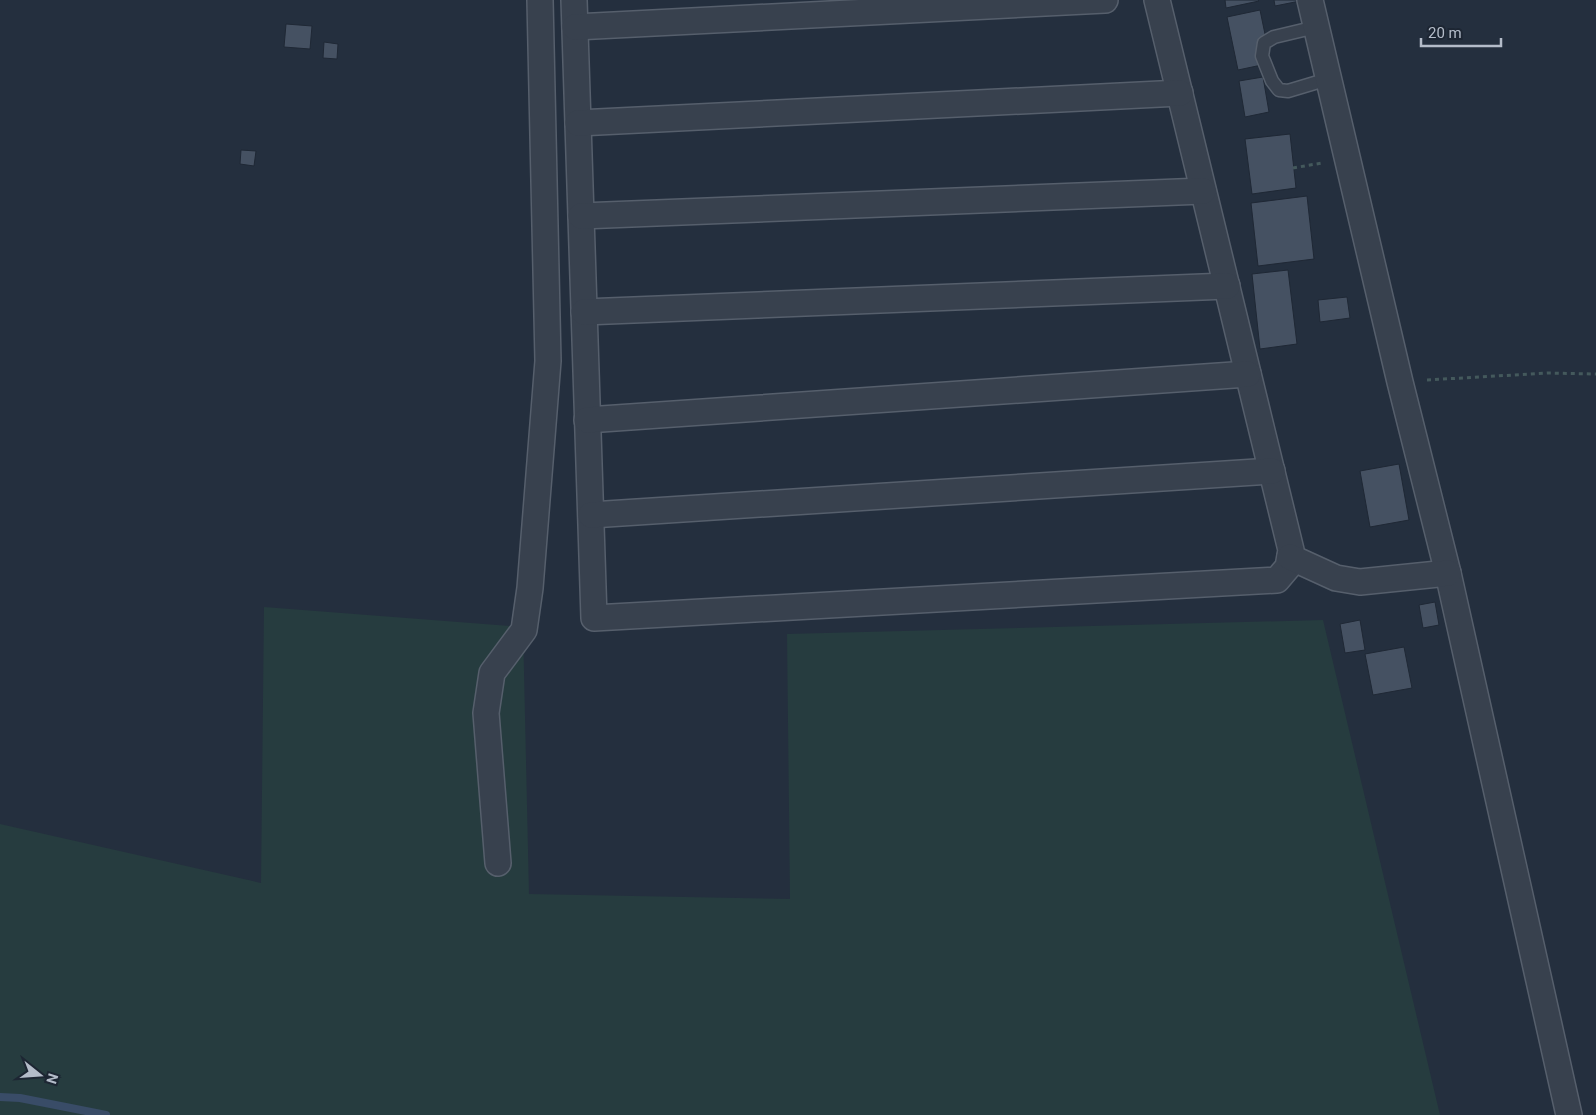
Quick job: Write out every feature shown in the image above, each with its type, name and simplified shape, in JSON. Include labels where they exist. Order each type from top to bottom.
[{"type":"street","points":[[498,862],[486,713],[492,674],[524,630],[530,588],[548,361],[540,0]]},
{"type":"street","points":[[574,0],[594,618],[1277,580],[1288,567],[1291,550],[1156,0]]},
{"type":"street","points":[[575,27],[1105,0]]},
{"type":"street","points":[[1310,0],[1400,382],[1448,573],[1569,1115]]},
{"type":"street","points":[[578,123],[1180,93]]},
{"type":"street","points":[[581,216],[1203,191]]},
{"type":"street","points":[[584,312],[1227,286]]},
{"type":"street","points":[[588,420],[1248,374]]},
{"type":"street","points":[[591,515],[1272,471]]},
{"type":"street","points":[[1290,557],[1336,578],[1360,582],[1448,573]]},
{"type":"lane","points":[[1316,27],[1274,37],[1264,43],[1262,56],[1272,81],[1279,90],[1288,91],[1328,79]]},
{"type":"path","points":[[1400,382],[1548,373],[1596,374]]},
{"type":"green space","points":[[264,607],[523,627],[529,894],[790,899],[787,634],[1323,620],[1440,1115],[0,1115],[0,824],[261,883]]},
{"type":"building","points":[[1225,0],[1258,0],[1259,1],[1226,8]]},
{"type":"building","points":[[1274,0],[1300,0],[1300,1],[1275,6]]},
{"type":"building","points":[[1260,10],[1271,63],[1238,70],[1227,17]]},
{"type":"building","points":[[286,24],[312,26],[310,49],[284,47]]},
{"type":"building","points":[[324,42],[338,44],[337,59],[323,58]]},
{"type":"building","points":[[1263,77],[1269,112],[1245,117],[1239,81]]},
{"type":"building","points":[[1290,134],[1296,188],[1252,194],[1245,139]]},
{"type":"building","points":[[241,150],[256,151],[254,166],[240,164]]},
{"type":"building","points":[[1307,196],[1314,259],[1258,266],[1251,203]]},
{"type":"building","points":[[1288,270],[1297,344],[1260,349],[1252,274]]},
{"type":"building","points":[[1347,297],[1350,318],[1320,322],[1318,300]]},
{"type":"building","points":[[1399,464],[1409,520],[1370,527],[1360,471]]},
{"type":"building","points":[[1435,602],[1439,625],[1423,628],[1419,605]]},
{"type":"building","points":[[1360,620],[1365,650],[1345,653],[1340,624]]},
{"type":"building","points":[[1404,647],[1412,688],[1373,695],[1365,654]]},
{"type":"waterway","points":[[0,1097],[20,1098],[106,1115]]}]
